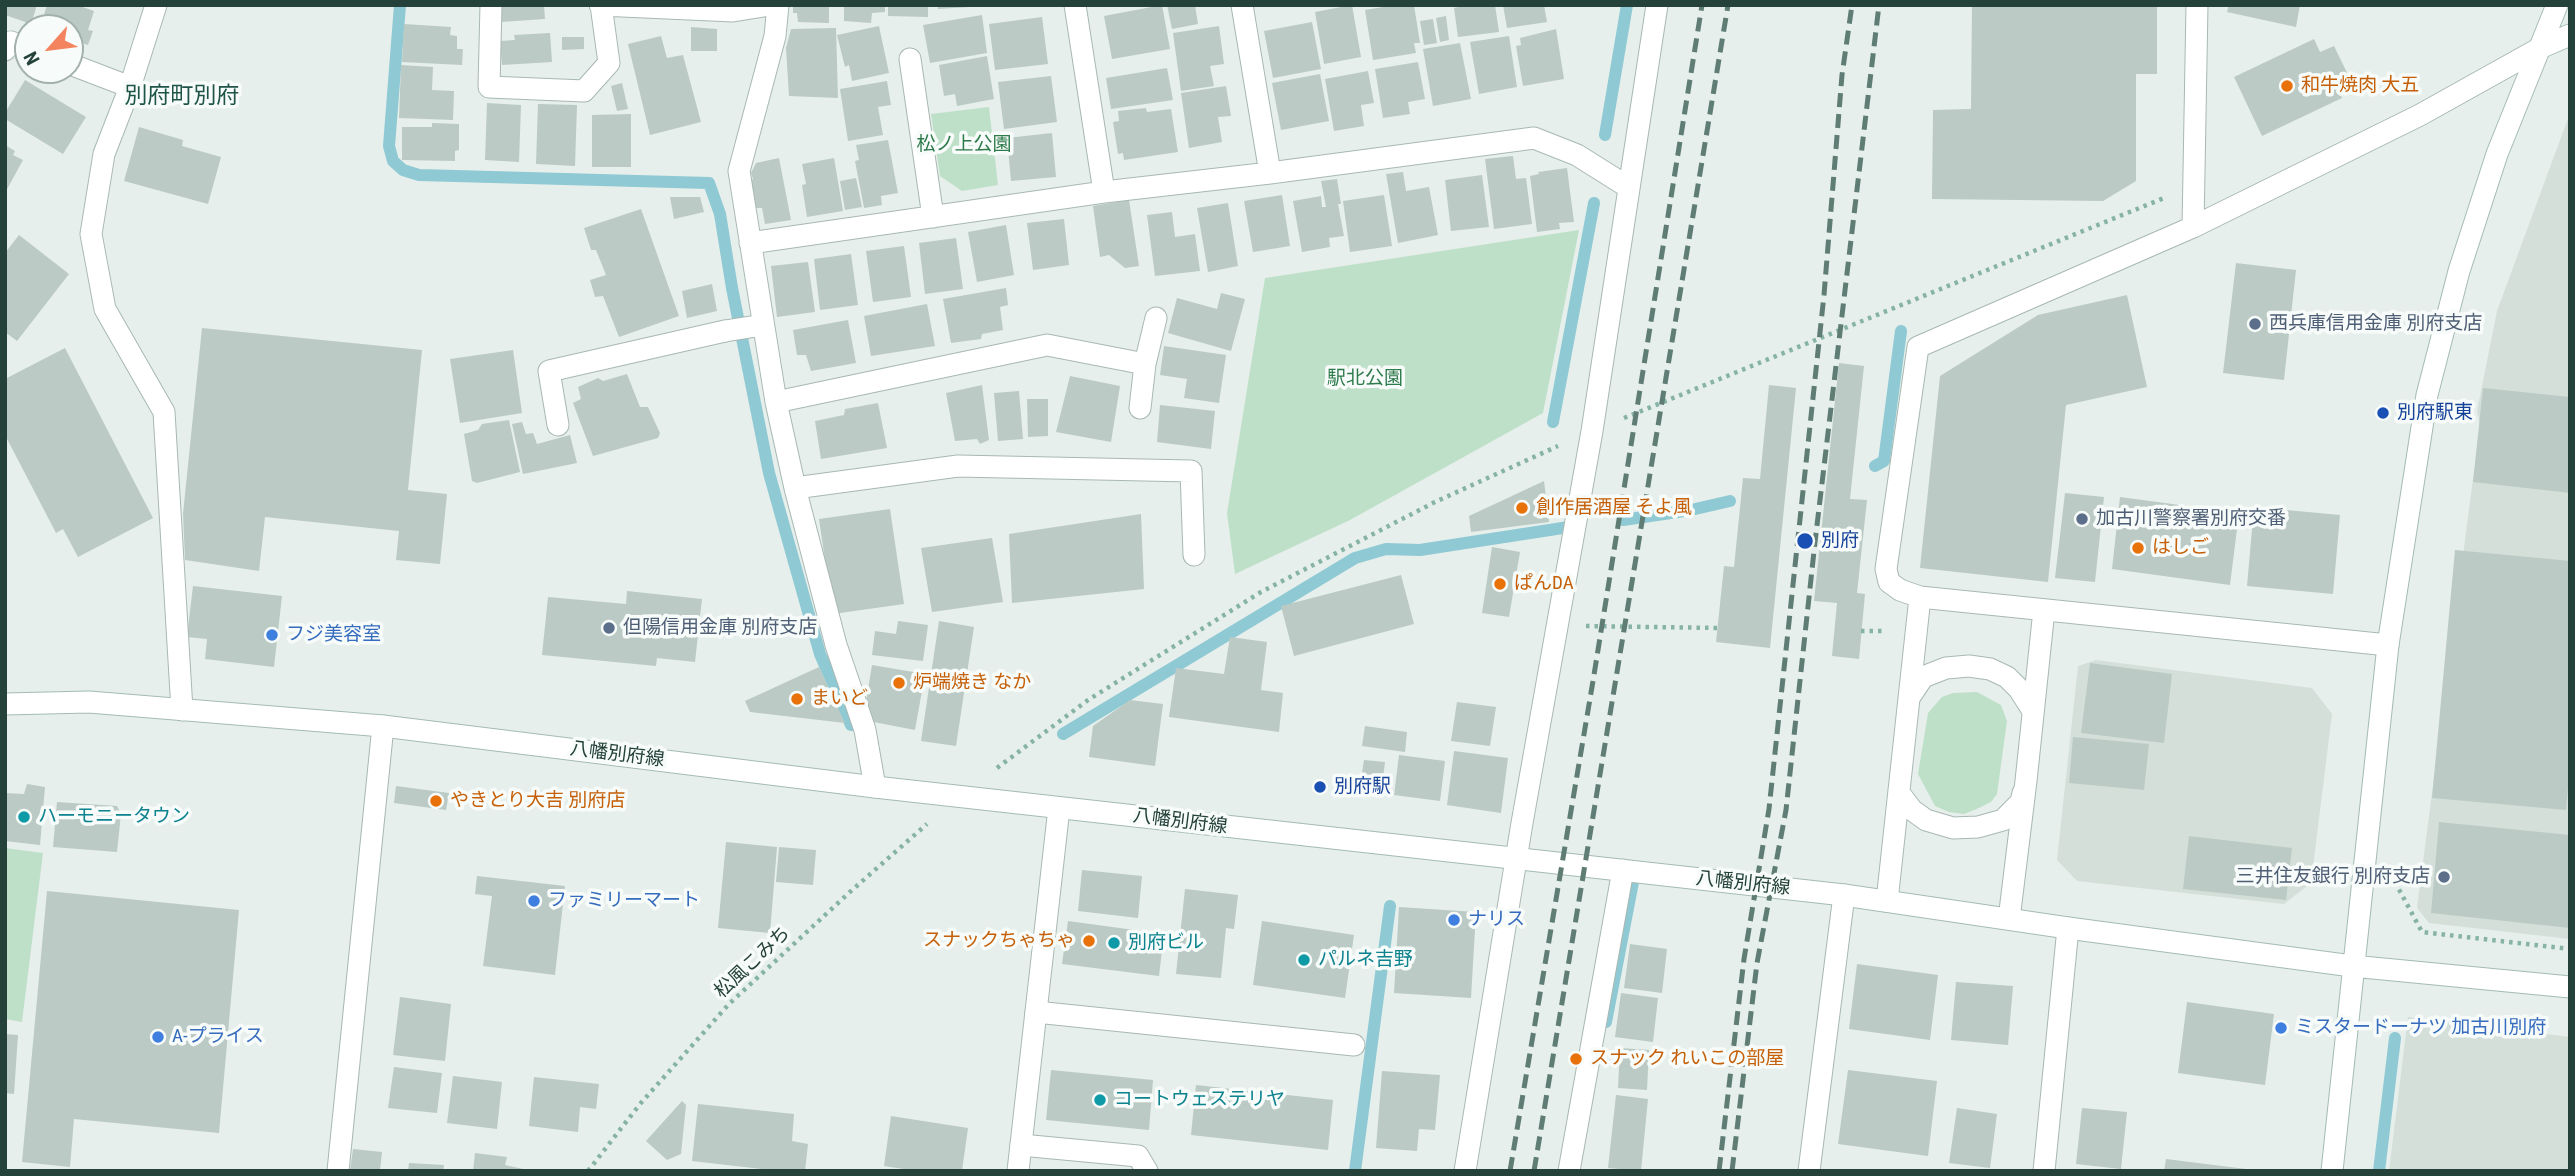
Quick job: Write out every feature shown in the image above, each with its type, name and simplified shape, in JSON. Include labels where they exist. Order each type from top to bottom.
[{"type":"street","points":[[156,5],[130,87],[104,154],[91,234],[105,309],[164,412],[181,710]]},
{"type":"street","points":[[491,5],[489,87],[584,92],[609,64],[601,6],[733,11],[770,5]]},
{"type":"street","points":[[778,5],[775,36],[738,171],[760,325],[795,488],[836,645],[865,730],[875,787]]},
{"type":"street","points":[[1076,5],[1104,192]]},
{"type":"street","points":[[1242,5],[1270,173]]},
{"type":"street","points":[[1465,1171],[1516,860],[1592,431],[1657,5]]},
{"type":"street","points":[[2193,227],[2197,5]]},
{"type":"street","points":[[2332,1171],[2388,645],[2427,395],[2459,271],[2497,154],[2557,5]]},
{"type":"street","points":[[2388,645],[1920,597],[1900,590],[1889,582],[1886,569],[1918,346],[2193,227],[2420,116],[2542,47],[2570,35]]},
{"type":"street","points":[[911,59],[933,217]]},
{"type":"street","points":[[84,69],[130,87]]},
{"type":"street","points":[[750,243],[1104,192],[1534,138],[1577,155],[1628,187]]},
{"type":"street","points":[[1140,408],[1145,364],[1156,318]]},
{"type":"street","points":[[558,425],[550,370],[760,325]]},
{"type":"street","points":[[776,401],[1047,345],[1145,364]]},
{"type":"street","points":[[795,488],[958,466],[1191,471],[1194,555]]},
{"type":"street","points":[[1888,901],[1920,597]]},
{"type":"street","points":[[2008,919],[2044,610]]},
{"type":"street","points":[[1908,700],[1923,677],[1946,668],[1969,666],[1990,669],[2007,677],[2019,688],[2033,711]]},
{"type":"street","name":"八幡別府線","points":[[5,704],[89,702],[383,726],[875,787],[1844,895],[2352,966],[2570,987]]},
{"type":"street","points":[[338,1171],[383,726]]},
{"type":"street","points":[[1899,793],[1912,810],[1926,820],[1953,828],[1978,827],[2003,820],[2021,802],[2026,781]]},
{"type":"street","points":[[1018,1171],[1059,808]]},
{"type":"street","points":[[1569,1171],[1623,870]]},
{"type":"street","points":[[1809,1171],[1844,895]]},
{"type":"street","points":[[2044,1171],[2068,928]]},
{"type":"street","points":[[1036,1012],[1354,1045]]},
{"type":"street","points":[[1021,1145],[1139,1156],[1147,1171]]},
{"type":"path","points":[[1557,625],[1718,628]]},
{"type":"path","points":[[1861,631],[1883,631]]},
{"type":"path","name":"松風こみち","points":[[587,1171],[640,1104],[729,1004],[959,796]]},
{"type":"path","points":[[2321,871],[2395,882],[2422,932],[2570,949]]},
{"type":"shaded area","points":[[2570,113],[2570,939],[2429,923],[2417,908],[2480,425],[2477,411],[2497,311]]},
{"type":"shaded area","points":[[2096,660],[2312,688],[2332,714],[2311,883],[2284,904],[2077,881],[2057,860],[2078,666]]},
{"type":"shaded area","points":[[2408,1017],[2570,1037],[2570,1171],[2389,1171]]},
{"type":"green space","name":"松ノ上公園","points":[[989,107],[998,185],[962,191],[940,176],[931,114]]},
{"type":"green space","name":"駅北公園","points":[[1579,230],[1543,413],[1350,520],[1235,574],[1227,513],[1265,278]]},
{"type":"green space","points":[[1977,692],[2001,705],[2007,721],[1997,794],[1991,802],[1964,814],[1949,812],[1935,806],[1918,774],[1928,713],[1942,697],[1953,693]]},
{"type":"green space","points":[[5,848],[43,853],[22,1022],[5,1019]]},
{"type":"building","points":[[5,5],[37,5],[34,14],[14,14],[14,18],[5,15]]},
{"type":"building","points":[[47,5],[77,5],[94,11],[88,30],[93,31],[88,45],[84,44],[84,14],[44,14]]},
{"type":"building","points":[[500,5],[544,5],[545,19],[501,22]]},
{"type":"building","points":[[793,5],[829,5],[829,23],[798,22],[797,13],[793,13]]},
{"type":"building","points":[[844,5],[885,5],[885,12],[872,13],[871,23],[844,21]]},
{"type":"building","points":[[888,5],[928,5],[928,17],[888,16]]},
{"type":"building","points":[[938,5],[970,5],[970,7],[938,9]]},
{"type":"building","points":[[1162,5],[1170,49],[1112,59],[1104,16]]},
{"type":"building","points":[[1167,5],[1195,5],[1198,24],[1172,29]]},
{"type":"building","points":[[1352,5],[1361,57],[1324,64],[1315,12]]},
{"type":"building","points":[[1414,5],[1420,43],[1414,43],[1416,53],[1373,60],[1365,10]]},
{"type":"building","points":[[1495,5],[1499,32],[1458,37],[1454,8]]},
{"type":"building","points":[[1503,5],[1544,5],[1547,22],[1507,28]]},
{"type":"building","points":[[1972,5],[2157,5],[2157,74],[2136,74],[2136,181],[2103,201],[1932,199],[1933,110],[1971,109]]},
{"type":"building","points":[[2229,5],[2300,5],[2296,27],[2227,12]]},
{"type":"building","points":[[982,15],[987,53],[930,63],[923,25]]},
{"type":"building","points":[[1446,16],[1449,40],[1440,42],[1436,18]]},
{"type":"building","points":[[1042,17],[1048,64],[995,70],[989,24]]},
{"type":"building","points":[[1433,19],[1437,43],[1424,45],[1420,21]]},
{"type":"building","points":[[1312,22],[1321,69],[1273,78],[1264,31]]},
{"type":"building","points":[[404,24],[451,27],[450,35],[457,36],[457,49],[463,49],[462,65],[402,62]]},
{"type":"building","points":[[879,26],[889,73],[852,81],[849,65],[845,67],[837,35]]},
{"type":"building","points":[[1219,26],[1224,64],[1210,66],[1214,86],[1181,91],[1173,33]]},
{"type":"building","points":[[691,27],[717,29],[717,51],[691,51]]},
{"type":"building","points":[[836,28],[838,98],[789,96],[786,48],[791,29]]},
{"type":"building","points":[[1556,29],[1564,79],[1523,86],[1516,46],[1521,45],[1520,38]]},
{"type":"building","points":[[550,33],[552,62],[502,65],[500,41],[515,40],[514,35]]},
{"type":"building","points":[[661,36],[667,58],[683,55],[701,122],[650,135],[628,44]]},
{"type":"building","points":[[1509,36],[1517,87],[1479,94],[1470,42]]},
{"type":"building","points":[[562,37],[584,37],[584,49],[562,50]]},
{"type":"building","points":[[2314,39],[2320,52],[2334,46],[2351,81],[2337,87],[2342,98],[2262,136],[2234,77]]},
{"type":"building","points":[[1460,43],[1471,99],[1433,106],[1423,49]]},
{"type":"building","points":[[987,56],[994,99],[957,106],[955,94],[944,96],[939,65]]},
{"type":"building","points":[[1418,62],[1425,99],[1408,102],[1410,114],[1383,118],[1375,69]]},
{"type":"building","points":[[401,65],[433,67],[432,90],[454,91],[453,120],[399,118]]},
{"type":"building","points":[[1167,68],[1173,100],[1111,109],[1106,78]]},
{"type":"building","points":[[1368,71],[1374,103],[1361,105],[1364,126],[1334,131],[1325,79]]},
{"type":"building","points":[[1320,74],[1329,121],[1281,130],[1272,83]]},
{"type":"building","points":[[1051,76],[1057,122],[1004,129],[998,82]]},
{"type":"building","points":[[887,81],[891,105],[878,107],[883,135],[848,141],[840,89]]},
{"type":"building","points":[[622,83],[628,109],[617,111],[611,86]]},
{"type":"building","points":[[23,84],[32,84],[86,117],[63,154],[5,119],[5,113]]},
{"type":"building","points":[[1226,86],[1231,116],[1218,117],[1222,142],[1189,148],[1181,93]]},
{"type":"building","points":[[487,103],[521,105],[519,162],[485,160]]},
{"type":"building","points":[[538,104],[577,105],[575,166],[536,164]]},
{"type":"building","points":[[1146,108],[1147,112],[1171,109],[1178,152],[1124,160],[1123,153],[1118,154],[1113,122],[1119,121],[1118,111]]},
{"type":"building","points":[[631,114],[631,167],[592,167],[592,115]]},
{"type":"building","points":[[432,123],[459,124],[459,150],[455,151],[455,161],[402,160],[402,127],[432,127]]},
{"type":"building","points":[[139,127],[183,140],[182,146],[221,157],[208,204],[124,181]]},
{"type":"building","points":[[1052,133],[1056,177],[1011,181],[1007,138]]},
{"type":"building","points":[[888,140],[898,193],[881,196],[882,205],[864,208],[855,161],[859,160],[856,145]]},
{"type":"building","points":[[5,145],[15,151],[13,155],[23,160],[5,193]]},
{"type":"building","points":[[1513,156],[1516,179],[1526,178],[1532,224],[1494,229],[1485,159]]},
{"type":"building","points":[[779,158],[791,220],[765,224],[762,208],[754,208],[749,183],[753,179],[751,173],[756,163]]},
{"type":"building","points":[[834,158],[843,211],[807,217],[802,185],[806,184],[802,164]]},
{"type":"building","points":[[1567,168],[1574,222],[1559,223],[1560,229],[1537,232],[1530,176],[1539,174],[1538,172]]},
{"type":"building","points":[[1403,172],[1406,191],[1429,187],[1438,235],[1398,243],[1386,174]]},
{"type":"building","points":[[1482,175],[1489,227],[1451,231],[1445,180]]},
{"type":"building","points":[[856,178],[862,207],[845,210],[840,181]]},
{"type":"building","points":[[1337,179],[1344,236],[1329,238],[1330,247],[1302,252],[1293,201],[1321,196],[1322,207],[1326,207],[1321,181]]},
{"type":"building","points":[[1282,195],[1290,246],[1253,252],[1244,201]]},
{"type":"building","points":[[1384,195],[1392,246],[1350,252],[1343,201]]},
{"type":"building","points":[[670,197],[700,197],[704,212],[674,219]]},
{"type":"building","points":[[1129,200],[1139,266],[1125,268],[1109,255],[1100,257],[1093,206]]},
{"type":"building","points":[[1228,203],[1238,266],[1208,272],[1197,208]]},
{"type":"building","points":[[641,209],[679,316],[619,337],[603,296],[595,297],[590,280],[606,275],[596,250],[591,250],[584,228]]},
{"type":"building","points":[[1172,212],[1175,237],[1195,234],[1200,271],[1155,276],[1147,215]]},
{"type":"building","points":[[1064,219],[1069,265],[1033,270],[1027,223]]},
{"type":"building","points":[[1006,225],[1014,275],[977,282],[968,232]]},
{"type":"building","points":[[19,235],[69,274],[17,341],[5,332],[5,253]]},
{"type":"building","points":[[956,238],[963,289],[925,294],[919,243]]},
{"type":"building","points":[[904,246],[911,297],[873,302],[866,251]]},
{"type":"building","points":[[851,254],[858,305],[820,310],[814,259]]},
{"type":"building","points":[[808,262],[815,312],[777,317],[771,266]]},
{"type":"building","points":[[2236,263],[2296,270],[2284,380],[2223,373]]},
{"type":"building","points":[[712,284],[717,311],[687,318],[682,291]]},
{"type":"building","points":[[1006,288],[1008,305],[1000,307],[1003,330],[982,334],[981,339],[951,343],[943,299]]},
{"type":"building","points":[[1221,293],[1245,299],[1231,351],[1168,333],[1177,298],[1217,309]]},
{"type":"building","points":[[2127,295],[2147,387],[2066,405],[2048,582],[1920,568],[1940,376],[2038,315]]},
{"type":"building","points":[[927,304],[935,346],[871,356],[864,316]]},
{"type":"building","points":[[848,320],[856,363],[811,371],[806,355],[797,355],[793,330]]},
{"type":"building","points":[[202,328],[422,350],[408,490],[447,494],[440,564],[396,560],[399,531],[265,517],[259,571],[185,560],[183,514]]},
{"type":"building","points":[[1164,346],[1226,355],[1219,403],[1184,398],[1187,379],[1160,375]]},
{"type":"building","points":[[65,348],[153,518],[78,557],[63,529],[56,533],[5,435],[5,379]]},
{"type":"building","points":[[513,350],[522,413],[460,423],[450,359]]},
{"type":"building","points":[[1839,363],[1864,366],[1850,499],[1867,500],[1857,593],[1865,594],[1859,659],[1832,656],[1837,603],[1814,601]]},
{"type":"building","points":[[627,374],[640,407],[648,407],[660,433],[658,438],[593,456],[573,403],[581,399],[578,387],[598,378],[603,381]]},
{"type":"building","points":[[1070,376],[1120,386],[1111,442],[1056,432]]},
{"type":"building","points":[[982,385],[989,440],[980,444],[977,439],[955,441],[946,393]]},
{"type":"building","points":[[1769,385],[1796,388],[1770,648],[1716,642],[1724,566],[1734,567],[1743,478],[1760,479]]},
{"type":"building","points":[[2483,388],[2570,397],[2570,493],[2473,482]]},
{"type":"building","points":[[1019,391],[1023,439],[998,441],[994,393]]},
{"type":"building","points":[[1027,399],[1048,399],[1048,436],[1028,437]]},
{"type":"building","points":[[878,403],[887,448],[821,459],[815,421],[844,415],[845,409]]},
{"type":"building","points":[[1160,405],[1215,411],[1211,449],[1157,442]]},
{"type":"building","points":[[509,420],[520,472],[477,483],[472,481],[464,434],[478,430],[482,424]]},
{"type":"building","points":[[522,422],[526,434],[533,433],[537,444],[570,435],[577,463],[523,474],[512,424]]},
{"type":"building","points":[[1544,481],[1549,522],[1471,532],[1469,516]]},
{"type":"building","points":[[2065,493],[2104,497],[2095,582],[2055,578]]},
{"type":"building","points":[[2120,497],[2239,513],[2230,585],[2112,569]]},
{"type":"building","points":[[2254,507],[2340,515],[2333,594],[2247,586]]},
{"type":"building","points":[[890,509],[904,604],[833,614],[819,519]]},
{"type":"building","points":[[1141,514],[1144,589],[1012,603],[1009,534]]},
{"type":"building","points":[[992,538],[1003,602],[932,612],[921,548]]},
{"type":"building","points":[[1492,547],[1520,552],[1509,617],[1482,613]]},
{"type":"building","points":[[2455,550],[2570,561],[2570,766],[2566,810],[2432,798]]},
{"type":"building","points":[[1401,575],[1414,624],[1294,656],[1281,606]]},
{"type":"building","points":[[193,586],[282,596],[274,667],[205,659],[207,639],[187,637]]},
{"type":"building","points":[[627,591],[702,599],[695,662],[657,658],[656,666],[542,655],[548,597],[626,604]]},
{"type":"building","points":[[898,621],[928,625],[923,661],[872,655],[875,631],[896,634]]},
{"type":"building","points":[[939,621],[974,627],[956,746],[921,741]]},
{"type":"building","points":[[1230,637],[1267,642],[1261,690],[1283,693],[1279,732],[1169,717],[1176,668],[1224,674]]},
{"type":"building","points":[[2090,663],[2172,674],[2164,743],[2081,733]]},
{"type":"building","points":[[872,665],[925,674],[915,730],[863,720]]},
{"type":"building","points":[[819,667],[845,723],[750,712],[745,701]]},
{"type":"building","points":[[1130,700],[1163,704],[1155,766],[1089,757],[1093,726]]},
{"type":"building","points":[[1457,702],[1496,707],[1490,746],[1451,741]]},
{"type":"building","points":[[1365,726],[1407,732],[1405,752],[1362,746]]},
{"type":"building","points":[[2073,737],[2149,744],[2144,790],[2069,783]]},
{"type":"building","points":[[1454,751],[1508,758],[1501,813],[1447,805]]},
{"type":"building","points":[[1399,755],[1445,761],[1440,801],[1394,795]]},
{"type":"building","points":[[1364,760],[1385,762],[1381,795],[1359,792]]},
{"type":"building","name":"ハーモニータウン","points":[[27,784],[45,787],[40,845],[5,841],[5,793],[24,794]]},
{"type":"building","points":[[396,786],[449,793],[446,810],[394,803]]},
{"type":"building","points":[[57,802],[117,806],[121,814],[117,852],[53,847]]},
{"type":"building","points":[[2439,822],[2570,835],[2570,928],[2431,913]]},
{"type":"building","points":[[2189,836],[2292,848],[2286,900],[2183,889]]},
{"type":"building","points":[[726,842],[777,847],[770,933],[718,928]]},
{"type":"building","points":[[779,847],[816,850],[813,885],[776,882]]},
{"type":"building","points":[[1082,870],[1142,876],[1138,918],[1078,911]]},
{"type":"building","points":[[477,876],[565,886],[555,975],[483,966],[492,896],[475,894]]},
{"type":"building","points":[[1185,889],[1238,895],[1234,929],[1226,928],[1221,978],[1176,974]]},
{"type":"building","points":[[47,891],[239,910],[219,1133],[74,1119],[70,1167],[22,1162]]},
{"type":"building","points":[[1399,907],[1476,912],[1471,998],[1394,993]]},
{"type":"building","name":"別府ビル","points":[[1068,921],[1164,934],[1159,976],[1062,964]]},
{"type":"building","name":"パルネ吉野","points":[[1262,921],[1354,935],[1345,998],[1253,985]]},
{"type":"building","points":[[1630,944],[1667,949],[1662,993],[1624,988]]},
{"type":"building","points":[[1857,964],[1938,975],[1930,1040],[1849,1029]]},
{"type":"building","points":[[1956,982],[2013,986],[2008,1045],[1951,1040]]},
{"type":"building","points":[[1621,993],[1658,998],[1653,1042],[1615,1037]]},
{"type":"building","points":[[400,997],[451,1004],[445,1061],[393,1055]]},
{"type":"building","points":[[2187,1002],[2274,1014],[2265,1085],[2178,1073]]},
{"type":"building","points":[[5,1034],[18,1035],[14,1094],[5,1093]]},
{"type":"building","points":[[1620,1048],[1649,1050],[1647,1090],[1618,1088]]},
{"type":"building","points":[[394,1067],[442,1073],[437,1113],[388,1108]]},
{"type":"building","name":"コートウェステリヤ","points":[[1051,1070],[1153,1080],[1149,1130],[1046,1120]]},
{"type":"building","points":[[1848,1070],[1937,1081],[1928,1156],[1838,1144]]},
{"type":"building","points":[[1382,1071],[1440,1075],[1435,1130],[1419,1129],[1417,1151],[1376,1148]]},
{"type":"building","points":[[453,1076],[502,1082],[497,1129],[447,1123]]},
{"type":"building","points":[[534,1077],[599,1084],[596,1109],[580,1107],[578,1132],[529,1126]]},
{"type":"building","points":[[1196,1085],[1333,1100],[1328,1150],[1191,1135]]},
{"type":"building","points":[[1616,1095],[1648,1099],[1641,1171],[1608,1168]]},
{"type":"building","points":[[682,1101],[686,1105],[681,1154],[667,1160],[646,1141]]},
{"type":"building","points":[[698,1104],[794,1114],[792,1141],[808,1144],[805,1171],[779,1171],[692,1161]]},
{"type":"building","points":[[1957,1108],[1997,1114],[1990,1168],[1949,1163]]},
{"type":"building","points":[[2082,1108],[2127,1112],[2121,1169],[2076,1164]]},
{"type":"building","points":[[891,1116],[968,1128],[962,1171],[917,1171],[884,1166]]},
{"type":"building","points":[[353,1149],[382,1152],[380,1171],[350,1171]]},
{"type":"building","points":[[475,1153],[507,1157],[505,1165],[532,1171],[473,1171]]},
{"type":"building","points":[[2166,1159],[2246,1169],[2246,1171],[2164,1171]]},
{"type":"building","points":[[409,1163],[444,1165],[443,1171],[408,1171]]},
{"type":"waterway","points":[[400,5],[389,146],[393,161],[403,170],[419,175],[709,183],[720,214],[769,473],[820,654],[851,725]]},
{"type":"waterway","points":[[1605,135],[1627,5]]},
{"type":"waterway","points":[[1553,422],[1594,203]]},
{"type":"waterway","points":[[1875,466],[1884,461],[1901,331]]},
{"type":"waterway","points":[[1623,520],[1730,501]]},
{"type":"waterway","points":[[1063,734],[1355,558],[1386,549],[1420,550],[1569,527]]},
{"type":"waterway","points":[[1606,1022],[1633,882]]},
{"type":"waterway","points":[[1355,1171],[1390,906]]},
{"type":"waterway","points":[[2379,1171],[2395,1038]]},
{"type":"railway","points":[[1510,1171],[1593,681],[1702,5]]},
{"type":"railway","points":[[1534,1171],[1728,5]]},
{"type":"railway","points":[[1719,1171],[1744,959],[1769,809],[1824,295],[1842,75],[1852,5]]},
{"type":"railway","points":[[1732,1171],[1757,963],[1786,810],[1879,5]]},
{"type":"place","name":"和牛焼肉 大五","points":[[2287,86]]},
{"type":"place","name":"西兵庫信用金庫 別府支店","points":[[2255,324]]},
{"type":"place","name":"別府駅東","points":[[2383,413]]},
{"type":"place","name":"創作居酒屋 そよ風","points":[[1522,508]]},
{"type":"place","name":"加古川警察署別府交番","points":[[2082,519]]},
{"type":"place","name":"別府","points":[[1805,541]]},
{"type":"place","name":"はしご","points":[[2138,548]]},
{"type":"place","name":"ぱんDA","points":[[1500,584]]},
{"type":"place","name":"但陽信用金庫 別府支店","points":[[609,628]]},
{"type":"place","name":"フジ美容室","points":[[272,635]]},
{"type":"place","name":"炉端焼き なか","points":[[899,683]]},
{"type":"place","name":"まいど","points":[[797,699]]},
{"type":"place","name":"別府駅","points":[[1320,787]]},
{"type":"place","name":"やきとり大吉 別府店","points":[[436,801]]},
{"type":"place","name":"ハーモニータウン","points":[[24,817]]},
{"type":"place","name":"三井住友銀行 別府支店","points":[[2444,877]]},
{"type":"place","name":"ファミリーマート","points":[[534,901]]},
{"type":"place","name":"ナリス","points":[[1454,920]]},
{"type":"place","name":"スナックちゃちゃ","points":[[1089,941]]},
{"type":"place","name":"別府ビル","points":[[1114,943]]},
{"type":"place","name":"パルネ吉野","points":[[1304,960]]},
{"type":"place","name":"ミスタードーナツ 加古川別府","points":[[2281,1028]]},
{"type":"place","name":"A-プライス","points":[[158,1037]]},
{"type":"place","name":"スナック れいこの部屋","points":[[1576,1059]]},
{"type":"place","name":"コートウェステリヤ","points":[[1100,1100]]},
{"type":"district","name":"別府町別府","points":[[182,97]]}]
